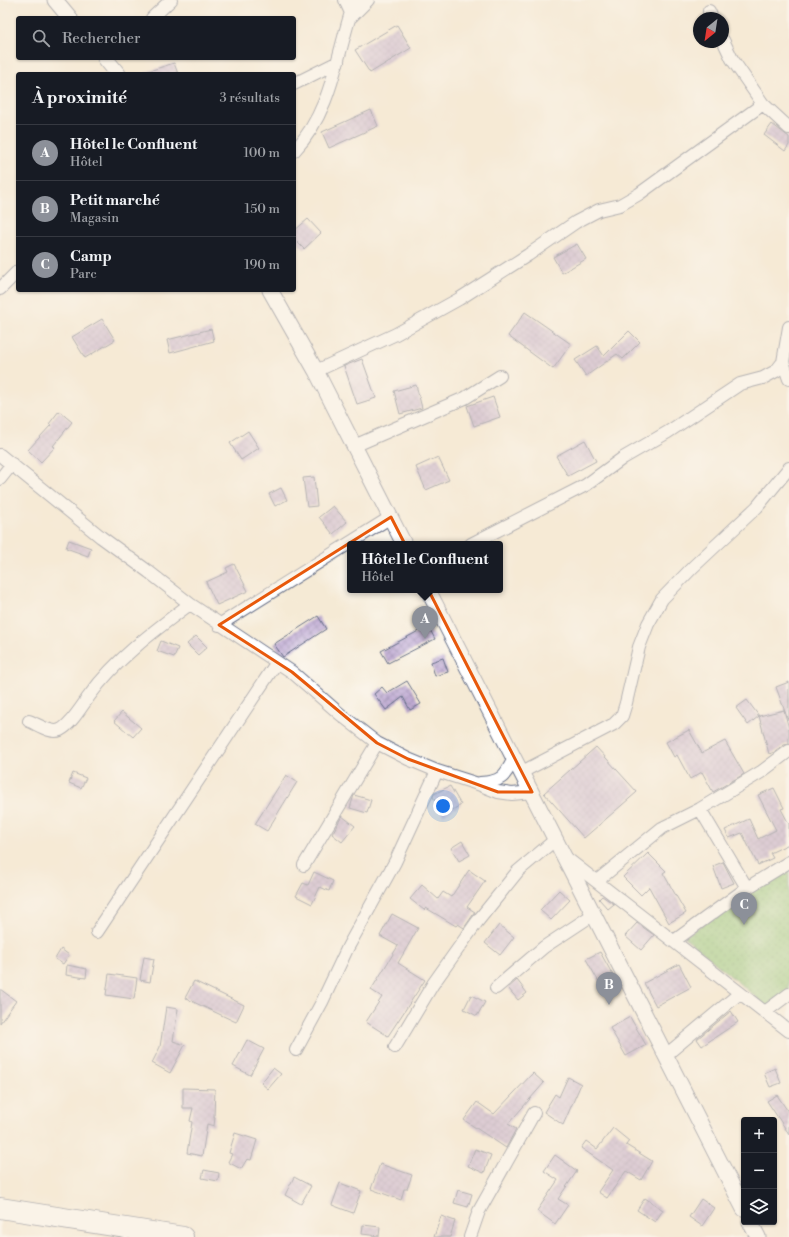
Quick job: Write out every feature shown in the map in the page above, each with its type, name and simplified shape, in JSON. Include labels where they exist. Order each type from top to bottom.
[{"type":"highway","points":[[0,1208],[183,1237]]},
{"type":"street","points":[[55,0],[68,16]]},
{"type":"street","points":[[154,16],[171,0]]},
{"type":"street","points":[[345,0],[350,16]]},
{"type":"street","points":[[296,149],[304,140],[325,104],[355,0]]},
{"type":"street","points":[[350,16],[368,0]]},
{"type":"street","points":[[727,48],[732,59],[763,104],[789,128]]},
{"type":"street","points":[[109,60],[117,72]]},
{"type":"street","points":[[296,83],[338,62]]},
{"type":"street","points":[[316,371],[403,330],[459,299],[576,222],[599,210],[620,205],[640,194],[763,104]]},
{"type":"street","points":[[0,289],[16,273]]},
{"type":"street","points":[[271,292],[316,371],[402,541]]},
{"type":"street","points":[[477,541],[586,485],[623,458],[668,432],[740,384],[763,378],[776,371],[783,362],[789,327]]},
{"type":"street","points":[[783,362],[789,379]]},
{"type":"street","points":[[354,446],[465,398],[500,376]]},
{"type":"street","points":[[0,455],[100,537],[219,625],[306,683],[340,714],[377,743],[408,759],[498,792],[512,794],[532,792]]},
{"type":"street","points":[[0,479],[12,464]]},
{"type":"street","points":[[522,772],[614,724],[622,716],[638,647],[648,624],[662,599],[693,567],[757,507],[789,468]]},
{"type":"street","points":[[352,541],[390,517]]},
{"type":"street","points":[[219,625],[347,544]]},
{"type":"street","points":[[430,593],[741,1203]]},
{"type":"street","points":[[29,721],[53,731],[60,730],[68,724],[91,692],[121,660],[156,630],[190,604]]},
{"type":"street","points":[[97,932],[276,662]]},
{"type":"street","points":[[304,865],[377,743]]},
{"type":"street","points":[[597,881],[662,828],[700,809],[761,772],[789,751]]},
{"type":"street","points":[[478,784],[494,782],[501,777],[508,770],[514,758]]},
{"type":"street","points":[[296,1050],[322,1002],[348,947],[395,862],[437,770]]},
{"type":"street","points":[[700,809],[747,888]]},
{"type":"street","points":[[395,1048],[432,984],[476,922],[518,871],[556,839]]},
{"type":"street","points":[[564,856],[789,1031]]},
{"type":"street","points":[[674,941],[747,888],[789,862]]},
{"type":"street","points":[[496,988],[544,947],[594,914]]},
{"type":"street","points":[[666,1055],[740,993]]},
{"type":"street","points":[[765,1012],[789,994]]},
{"type":"street","points":[[470,1237],[479,1211],[534,1113]]},
{"type":"street","points":[[752,1225],[758,1237]]},
{"type":"highlighted area","points":[[391,517],[532,792],[498,792],[408,759],[377,743],[292,672],[219,625]]},
{"type":"green space","points":[[789,863],[789,996],[771,1010],[684,937]]},
{"type":"building","points":[[397,25],[411,48],[370,73],[355,50]]},
{"type":"building","points":[[174,63],[177,72],[146,72]]},
{"type":"building","points":[[371,110],[378,126],[329,148],[322,132]]},
{"type":"building","points":[[772,124],[789,137],[789,145],[785,151],[764,135]]},
{"type":"building","points":[[308,219],[321,233],[304,249],[296,241],[296,229]]},
{"type":"building","points":[[577,244],[586,259],[562,273],[553,257]]},
{"type":"building","points":[[525,312],[571,344],[553,369],[508,336]]},
{"type":"building","points":[[102,319],[115,340],[85,358],[72,337]]},
{"type":"building","points":[[211,329],[214,341],[170,353],[167,340]]},
{"type":"building","points":[[629,331],[640,342],[623,359],[617,354],[586,376],[575,360],[597,346],[604,356]]},
{"type":"building","points":[[362,359],[376,398],[357,404],[344,366]]},
{"type":"building","points":[[416,385],[422,408],[400,414],[394,391]]},
{"type":"building","points":[[493,397],[500,417],[474,426],[467,406]]},
{"type":"building","points":[[59,411],[72,422],[53,446],[55,447],[41,462],[28,450],[51,425],[49,424]]},
{"type":"building","points":[[248,431],[259,448],[241,460],[230,443]]},
{"type":"building","points":[[585,440],[596,461],[568,476],[556,456]]},
{"type":"building","points":[[438,457],[449,480],[426,490],[416,467]]},
{"type":"building","points":[[314,477],[317,506],[307,507],[303,478]]},
{"type":"building","points":[[281,488],[287,500],[275,506],[269,494]]},
{"type":"building","points":[[333,506],[347,522],[333,534],[319,517]]},
{"type":"building","points":[[69,540],[91,548],[88,556],[66,548]]},
{"type":"building","points":[[234,564],[248,591],[217,605],[206,582],[228,572],[226,568]]},
{"type":"building","points":[[318,616],[326,629],[283,657],[274,644]]},
{"type":"building","points":[[428,626],[435,639],[388,663],[381,651]]},
{"type":"building","points":[[196,636],[207,647],[198,655],[187,644]]},
{"type":"building","points":[[161,641],[178,648],[174,657],[157,651]]},
{"type":"building","points":[[443,658],[448,672],[435,676],[431,662]]},
{"type":"building","points":[[407,681],[421,704],[410,710],[403,697],[386,710],[374,694],[382,687],[387,693]]},
{"type":"building","points":[[789,682],[789,719],[788,720],[776,687]]},
{"type":"building","points":[[747,700],[759,716],[748,725],[736,708]]},
{"type":"building","points":[[784,710],[789,729],[789,744],[784,745],[775,752],[769,754],[759,716]]},
{"type":"building","points":[[122,712],[141,728],[133,737],[114,721]]},
{"type":"building","points":[[689,730],[702,753],[725,741],[744,774],[713,792],[702,772],[690,779],[677,755],[674,757],[666,742]]},
{"type":"building","points":[[596,747],[637,792],[584,838],[544,793]]},
{"type":"building","points":[[73,773],[86,778],[81,788],[69,783]]},
{"type":"building","points":[[286,775],[297,782],[267,831],[255,824]]},
{"type":"building","points":[[450,786],[461,805],[443,815],[433,797],[434,794]]},
{"type":"building","points":[[774,788],[784,808],[781,809],[789,824],[789,844],[770,853],[773,858],[758,865],[742,833],[729,838],[725,830],[749,819],[758,839],[776,830],[758,795]]},
{"type":"building","points":[[354,795],[371,800],[367,813],[350,808]]},
{"type":"building","points":[[342,816],[355,826],[342,842],[332,834]]},
{"type":"building","points":[[462,841],[470,855],[459,861],[451,848]]},
{"type":"building","points":[[648,853],[666,871],[663,873],[686,913],[669,923],[649,887],[641,895],[623,877]]},
{"type":"building","points":[[723,862],[734,883],[721,888],[713,866]]},
{"type":"building","points":[[469,870],[485,881],[467,907],[475,912],[464,928],[458,924],[456,926],[426,908],[424,910],[410,899],[422,885],[438,899],[443,892],[451,897]]},
{"type":"building","points":[[314,872],[333,881],[329,891],[320,887],[312,904],[296,896],[303,883],[308,885]]},
{"type":"building","points":[[559,890],[570,900],[551,920],[540,910]]},
{"type":"building","points":[[602,896],[614,904],[608,909],[599,899]]},
{"type":"building","points":[[392,914],[418,928],[398,963],[425,980],[388,1036],[366,1022],[382,997],[371,990],[398,946],[380,936]]},
{"type":"building","points":[[637,923],[654,935],[641,950],[625,936]]},
{"type":"building","points":[[499,925],[514,937],[500,955],[485,943]]},
{"type":"building","points":[[61,949],[69,955],[63,964],[55,959]]},
{"type":"building","points":[[600,952],[619,986],[605,993],[586,959]]},
{"type":"building","points":[[144,957],[154,959],[150,982],[140,980]]},
{"type":"building","points":[[679,964],[691,987],[656,1006],[644,983]]},
{"type":"building","points":[[67,965],[87,969],[86,978],[66,975]]},
{"type":"building","points":[[109,974],[137,978],[134,999],[106,995]]},
{"type":"building","points":[[517,980],[527,993],[518,1000],[508,988]]},
{"type":"building","points":[[194,981],[244,1005],[236,1022],[185,998]]},
{"type":"building","points":[[0,989],[16,1001],[0,1023]]},
{"type":"building","points":[[471,995],[485,1002],[477,1016],[464,1009]]},
{"type":"building","points":[[166,1007],[178,1009],[173,1041],[185,1045],[170,1073],[152,1063],[160,1047]]},
{"type":"building","points":[[731,1011],[738,1022],[702,1046],[697,1039]]},
{"type":"building","points":[[630,1017],[646,1045],[626,1056],[610,1028]]},
{"type":"building","points":[[247,1040],[264,1049],[250,1075],[233,1066]]},
{"type":"building","points":[[273,1068],[281,1074],[268,1089],[261,1083]]},
{"type":"building","points":[[775,1068],[781,1083],[770,1087],[764,1073]]},
{"type":"building","points":[[533,1073],[544,1083],[508,1124],[516,1129],[506,1148],[464,1120],[477,1102],[494,1114]]},
{"type":"building","points":[[568,1077],[581,1084],[563,1125],[544,1112],[555,1094],[559,1097]]},
{"type":"building","points":[[183,1088],[215,1089],[214,1126],[207,1124],[202,1156],[187,1153],[192,1122],[190,1121],[193,1108],[183,1108]]},
{"type":"building","points":[[777,1095],[789,1113],[789,1134],[767,1101]]},
{"type":"building","points":[[613,1128],[629,1141],[626,1145],[652,1161],[641,1180],[626,1171],[607,1198],[598,1192],[613,1170],[581,1148],[586,1141],[597,1149]]},
{"type":"building","points":[[235,1133],[257,1140],[251,1160],[247,1159],[241,1169],[228,1162],[232,1154],[229,1153]]},
{"type":"building","points":[[475,1149],[491,1155],[484,1173],[468,1166]]},
{"type":"building","points":[[555,1155],[577,1171],[558,1199],[568,1205],[555,1224],[537,1211],[558,1180],[544,1171]]},
{"type":"building","points":[[380,1164],[412,1175],[407,1189],[404,1189],[401,1200],[371,1189]]},
{"type":"building","points":[[204,1170],[219,1173],[218,1181],[202,1178]]},
{"type":"building","points":[[294,1177],[311,1186],[301,1204],[285,1195]]},
{"type":"building","points":[[340,1183],[361,1191],[353,1213],[332,1205]]},
{"type":"building","points":[[458,1190],[472,1194],[468,1207],[454,1203]]},
{"type":"building","points":[[645,1198],[663,1210],[655,1222],[637,1210]]},
{"type":"building","points":[[701,1199],[714,1208],[702,1226],[689,1217]]},
{"type":"building","points":[[441,1216],[455,1221],[450,1237],[434,1237]]},
{"type":"building","points":[[363,1225],[380,1227],[379,1236],[362,1234]]},
{"type":"place","name":"Hôtel le Confluent","points":[[425,639]]},
{"type":"place","name":"Camp","points":[[744,925]]},
{"type":"place","name":"Petit marché","points":[[609,1005]]}]
